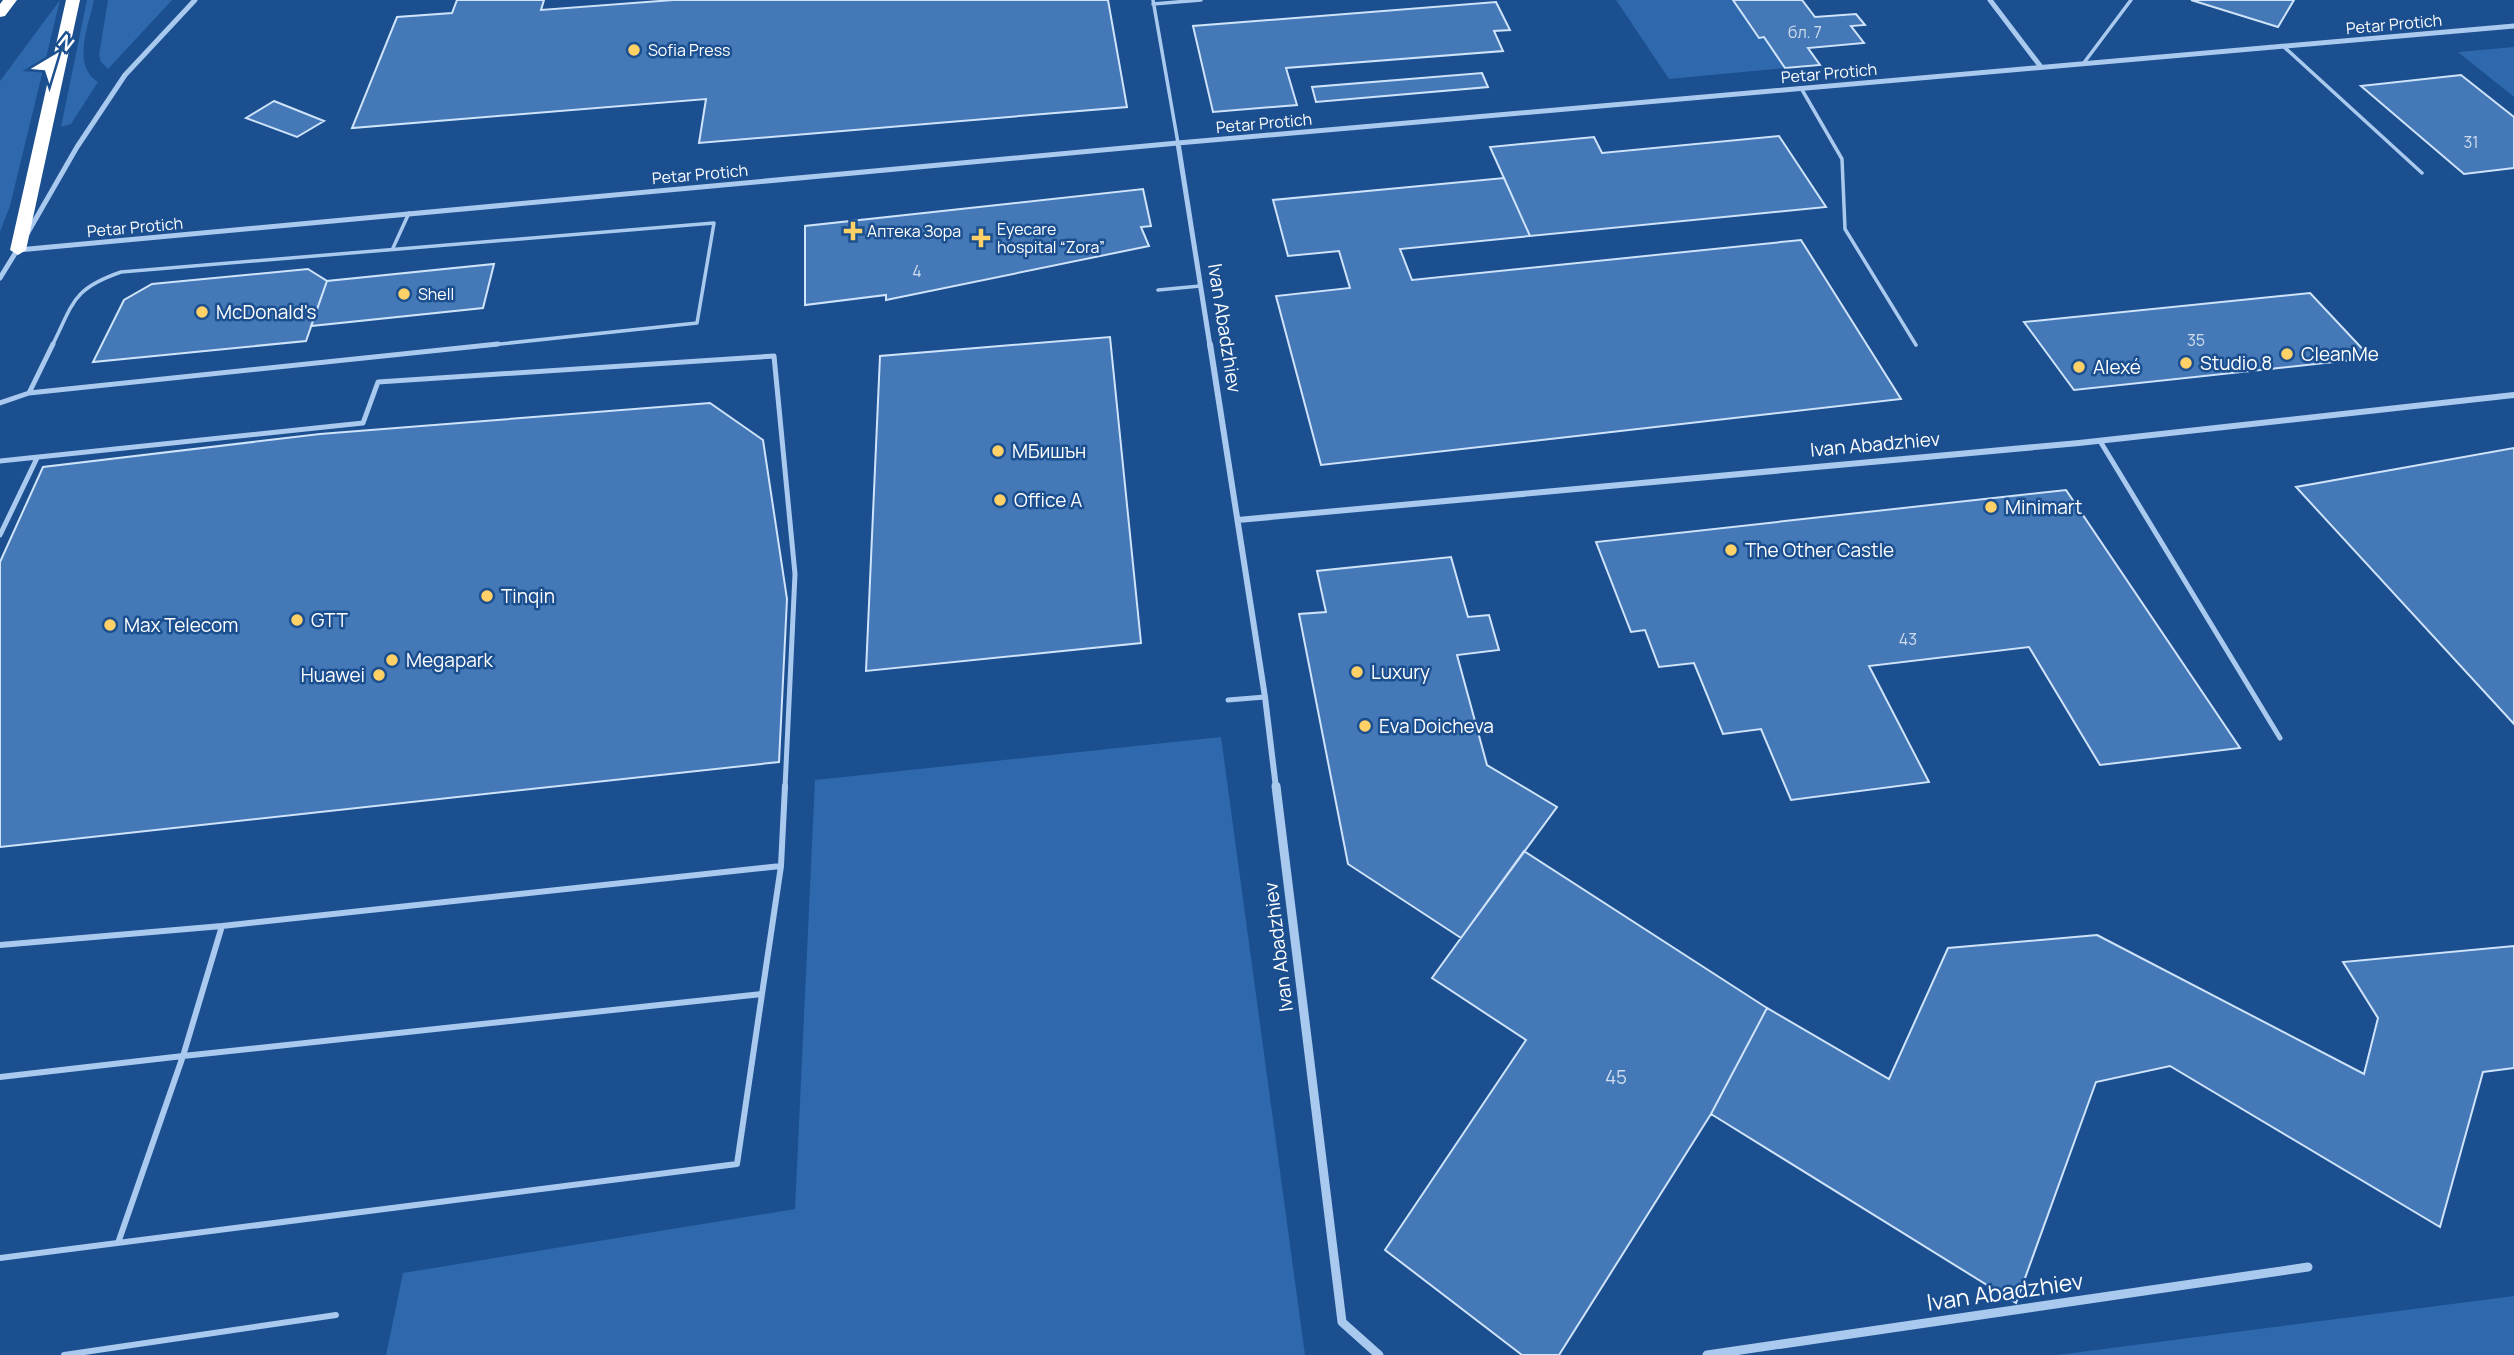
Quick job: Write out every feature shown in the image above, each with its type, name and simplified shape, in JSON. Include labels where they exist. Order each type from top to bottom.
[{"type":"highway","points":[[0,13],[10,0]]},
{"type":"highway","points":[[18,250],[73,0]]},
{"type":"street","points":[[0,278],[77,148],[125,75],[195,0]]},
{"type":"street","points":[[1990,0],[2041,67]]},
{"type":"street","name":"Petar Protich","points":[[18,250],[1178,143],[2514,26]]},
{"type":"street","name":"Ivan Abadzhiev","points":[[1178,143],[1265,697],[1342,1322],[1379,1355]]},
{"type":"street","name":"Ivan Abadzhiev","points":[[1238,520],[2100,441],[2514,395]]},
{"type":"street","name":"Ivan Abadzhiev","points":[[1707,1355],[2308,1267]]},
{"type":"lane","points":[[1178,143],[1153,2],[1201,0]]},
{"type":"lane","points":[[2082,64],[2131,0]]},
{"type":"lane","points":[[2283,46],[2422,173]]},
{"type":"lane","points":[[1801,88],[1842,159],[1845,229],[1916,345]]},
{"type":"lane","points":[[393,248],[410,214]]},
{"type":"lane","points":[[0,403],[29,393],[697,323],[714,223],[121,272],[92,282],[77,296],[29,393]]},
{"type":"lane","points":[[1158,290],[1200,286]]},
{"type":"lane","points":[[0,461],[363,423],[378,382],[774,356],[795,574],[781,866],[737,1164],[0,1258]]},
{"type":"lane","points":[[2100,441],[2280,738]]},
{"type":"lane","points":[[0,536],[37,458]]},
{"type":"lane","points":[[1228,700],[1265,697]]},
{"type":"lane","points":[[0,945],[222,926],[781,866]]},
{"type":"lane","points":[[118,1243],[183,1056],[222,926]]},
{"type":"lane","points":[[0,1077],[762,995]]},
{"type":"lane","points":[[64,1355],[336,1315]]},
{"type":"shaded area","points":[[60,0],[10,206],[0,232],[0,81]]},
{"type":"shaded area","points":[[87,0],[94,0],[84,44],[85,66],[98,82],[71,124],[61,127]]},
{"type":"shaded area","points":[[108,0],[172,0],[108,69],[101,62],[99,55]]},
{"type":"shaded area","points":[[1616,0],[1733,0],[1759,37],[1764,37],[1785,68],[1669,79]]},
{"type":"shaded area","points":[[2514,47],[2514,97],[2458,52]]},
{"type":"shaded area","points":[[1221,737],[1305,1355],[386,1355],[403,1273],[795,1209],[815,780]]},
{"type":"shaded area","points":[[2514,1296],[2514,1355],[2057,1355]]},
{"type":"building","points":[[457,0],[544,0],[541,10],[673,0],[1108,0],[1127,107],[699,143],[706,99],[352,128],[397,17],[452,13]]},
{"type":"building","points":[[1733,0],[1802,0],[1815,17],[1856,14],[1865,25],[1851,26],[1864,43],[1808,48],[1820,65],[1785,68],[1764,37],[1759,38]]},
{"type":"building","points":[[2191,0],[2294,0],[2278,27]]},
{"type":"building","points":[[1496,2],[1510,30],[1494,31],[1503,51],[1286,68],[1297,105],[1213,112],[1193,26]]},
{"type":"building","points":[[1482,73],[1488,87],[1316,102],[1312,87]]},
{"type":"building","points":[[2461,75],[2514,117],[2514,168],[2464,174],[2361,86]]},
{"type":"building","points":[[274,101],[324,121],[297,137],[246,118]]},
{"type":"building","points":[[1779,136],[1826,207],[1530,236],[1490,147],[1594,137],[1602,153]]},
{"type":"building","points":[[1504,178],[1530,236],[1400,249],[1412,280],[1801,240],[1901,399],[1321,465],[1276,296],[1350,288],[1339,251],[1288,256],[1273,200]]},
{"type":"building","points":[[1143,189],[1151,226],[1141,227],[1149,246],[886,300],[886,295],[805,305],[805,226]]},
{"type":"building","points":[[494,264],[483,308],[311,326],[327,281]]},
{"type":"building","points":[[308,269],[327,281],[306,341],[93,362],[124,300],[152,284]]},
{"type":"building","points":[[2310,293],[2371,358],[2074,390],[2024,322]]},
{"type":"building","name":"Office A","points":[[1110,337],[1141,643],[866,671],[880,356]]},
{"type":"building","name":"Megapark","points":[[710,403],[763,440],[787,599],[779,762],[0,847],[0,562],[43,467],[320,434]]},
{"type":"building","points":[[2514,448],[2514,724],[2296,487]]},
{"type":"building","points":[[2066,490],[2240,748],[2100,765],[2029,647],[1869,666],[1929,782],[1791,800],[1761,729],[1723,734],[1694,663],[1659,667],[1645,630],[1631,632],[1596,542]]},
{"type":"building","points":[[1451,557],[1468,617],[1489,615],[1499,650],[1457,655],[1487,765],[1557,807],[1461,938],[1348,864],[1299,614],[1326,612],[1317,571]]},
{"type":"building","points":[[1524,851],[1767,1008],[1711,1114],[1559,1355],[1522,1355],[1385,1250],[1526,1040],[1432,978]]},
{"type":"building","points":[[2097,935],[2364,1074],[2378,1018],[2343,962],[2514,946],[2514,1068],[2483,1072],[2440,1227],[2170,1066],[2096,1082],[2016,1303],[1711,1114],[1767,1008],[1889,1079],[1948,948]]},
{"type":"place","name":"Sofia Press","points":[[634,50]]},
{"type":"place","name":"Аптека Зора","points":[[853,231]]},
{"type":"place","name":"Eyecare hospital “Zora”","points":[[981,238]]},
{"type":"place","name":"Shell","points":[[404,294]]},
{"type":"place","name":"McDonald's","points":[[202,312]]},
{"type":"place","name":"CleanMe","points":[[2287,354]]},
{"type":"place","name":"Studio 8","points":[[2186,363]]},
{"type":"place","name":"Alexé","points":[[2079,367]]},
{"type":"place","name":"МБишън","points":[[998,451]]},
{"type":"place","name":"Office A","points":[[1000,500]]},
{"type":"place","name":"Minimart","points":[[1991,507]]},
{"type":"place","name":"The Other Castle","points":[[1731,550]]},
{"type":"place","name":"Tinqin","points":[[487,596]]},
{"type":"place","name":"GTT","points":[[297,620]]},
{"type":"place","name":"Max Telecom","points":[[110,625]]},
{"type":"place","name":"Megapark","points":[[392,660]]},
{"type":"place","name":"Luxury","points":[[1357,672]]},
{"type":"place","name":"Huawei","points":[[379,675]]},
{"type":"place","name":"Eva Doicheva","points":[[1365,726]]}]
